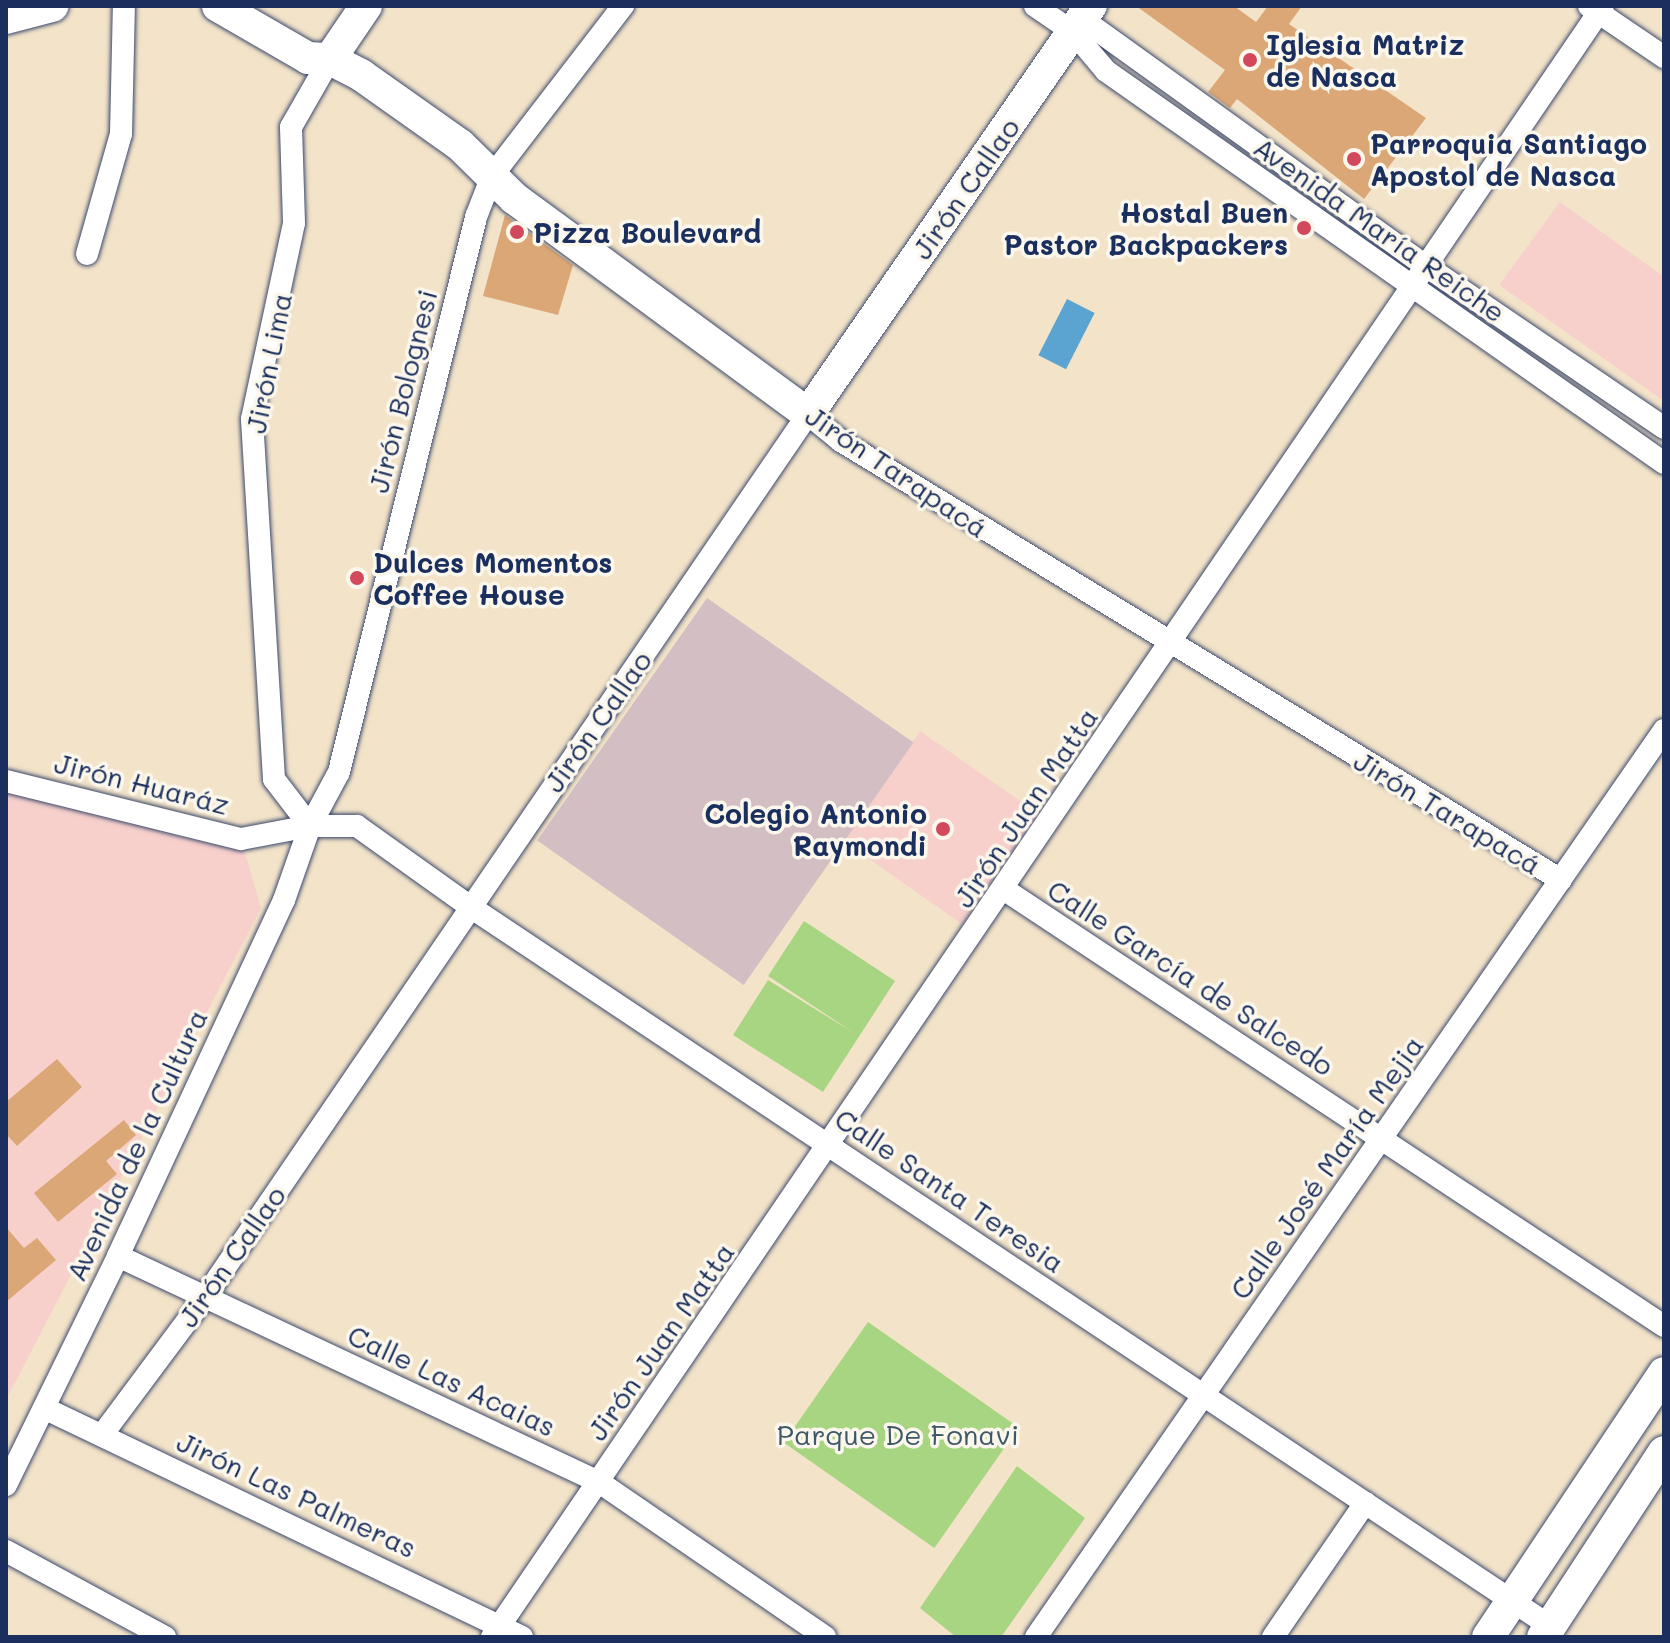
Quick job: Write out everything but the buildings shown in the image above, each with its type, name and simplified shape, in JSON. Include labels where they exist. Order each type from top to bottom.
[{"type":"street","points":[[6,18],[52,6]]},
{"type":"street","points":[[87,254],[121,134],[124,6]]},
{"type":"street","name":"Jirón Tarapacá","points":[[218,6],[308,58],[330,59],[361,75],[460,145],[514,198],[773,383],[841,441],[1561,880]]},
{"type":"street","name":"Jirón Lima","points":[[310,826],[274,779],[252,419],[294,223],[291,127],[330,59],[366,6]]},
{"type":"street","name":"Jirón Bolognesi","points":[[310,826],[339,772],[476,217],[492,176],[623,6]]},
{"type":"street","points":[[1035,6],[1082,19]]},
{"type":"street","points":[[1597,8],[1664,57]]},
{"type":"street","name":"Jirón Juan Matta","points":[[496,1630],[1172,645],[1597,8]]},
{"type":"street","name":"Avenida María Reiche","points":[[1082,19],[1426,266],[1664,428]]},
{"type":"street","name":"Avenida María Reiche","points":[[1082,19],[1106,71],[1410,289],[1664,463]]},
{"type":"street","name":"Jirón Callao","points":[[102,1435],[205,1297],[469,906],[1082,19]]},
{"type":"street","name":"Calle José María Mejia","points":[[1036,1637],[1664,730]]},
{"type":"street","name":"Jirón Huaráz","points":[[6,781],[241,839],[310,826]]},
{"type":"street","name":"Calle Santa Teresia","points":[[310,826],[357,826],[469,906],[1512,1601],[1546,1632]]},
{"type":"street","name":"Avenida de la Cultura","points":[[6,1485],[118,1256],[284,900],[310,826]]},
{"type":"street","name":"Calle García de Salcedo","points":[[1005,890],[1664,1326]]},
{"type":"street","name":"Calle Las Acaias","points":[[118,1256],[599,1482],[825,1637]]},
{"type":"street","points":[[1488,1637],[1664,1373]]},
{"type":"street","name":"Jirón Las Palmeras","points":[[44,1408],[496,1630],[522,1637]]},
{"type":"street","points":[[1546,1632],[1664,1452]]},
{"type":"street","points":[[1273,1637],[1365,1503]]},
{"type":"street","points":[[6,1551],[165,1637]]},
{"type":"shaded area","points":[[1560,202],[1664,277],[1664,401],[1499,285]]},
{"type":"shaded area","points":[[707,598],[913,743],[744,985],[537,840]]},
{"type":"shaded area","name":"Colegio Antonio Raymondi","points":[[920,731],[1039,814],[962,924],[843,841]]},
{"type":"shaded area","points":[[6,792],[241,839],[261,908],[6,1400]]},
{"type":"green space","points":[[804,921],[895,981],[823,1092],[733,1035],[768,980],[854,1033],[768,976]]},
{"type":"green space","name":"Parque De Fonavi","points":[[868,1322],[1019,1428],[934,1548],[784,1442]]},
{"type":"green space","points":[[1017,1466],[1085,1518],[1001,1637],[956,1637],[920,1608]]},
{"type":"water","points":[[1067,299],[1095,313],[1066,369],[1038,355]]},
{"type":"place","name":"Iglesia Matriz de Nasca","points":[[1250,60]]},
{"type":"place","name":"Parroquia Santiago Apostol de Nasca","points":[[1354,159]]},
{"type":"place","name":"Hostal Buen Pastor Backpackers","points":[[1304,228]]},
{"type":"place","name":"Pizza Boulevard","points":[[517,232]]},
{"type":"place","name":"Dulces Momentos Coffee House","points":[[357,578]]},
{"type":"place","name":"Colegio Antonio Raymondi","points":[[943,829]]}]
